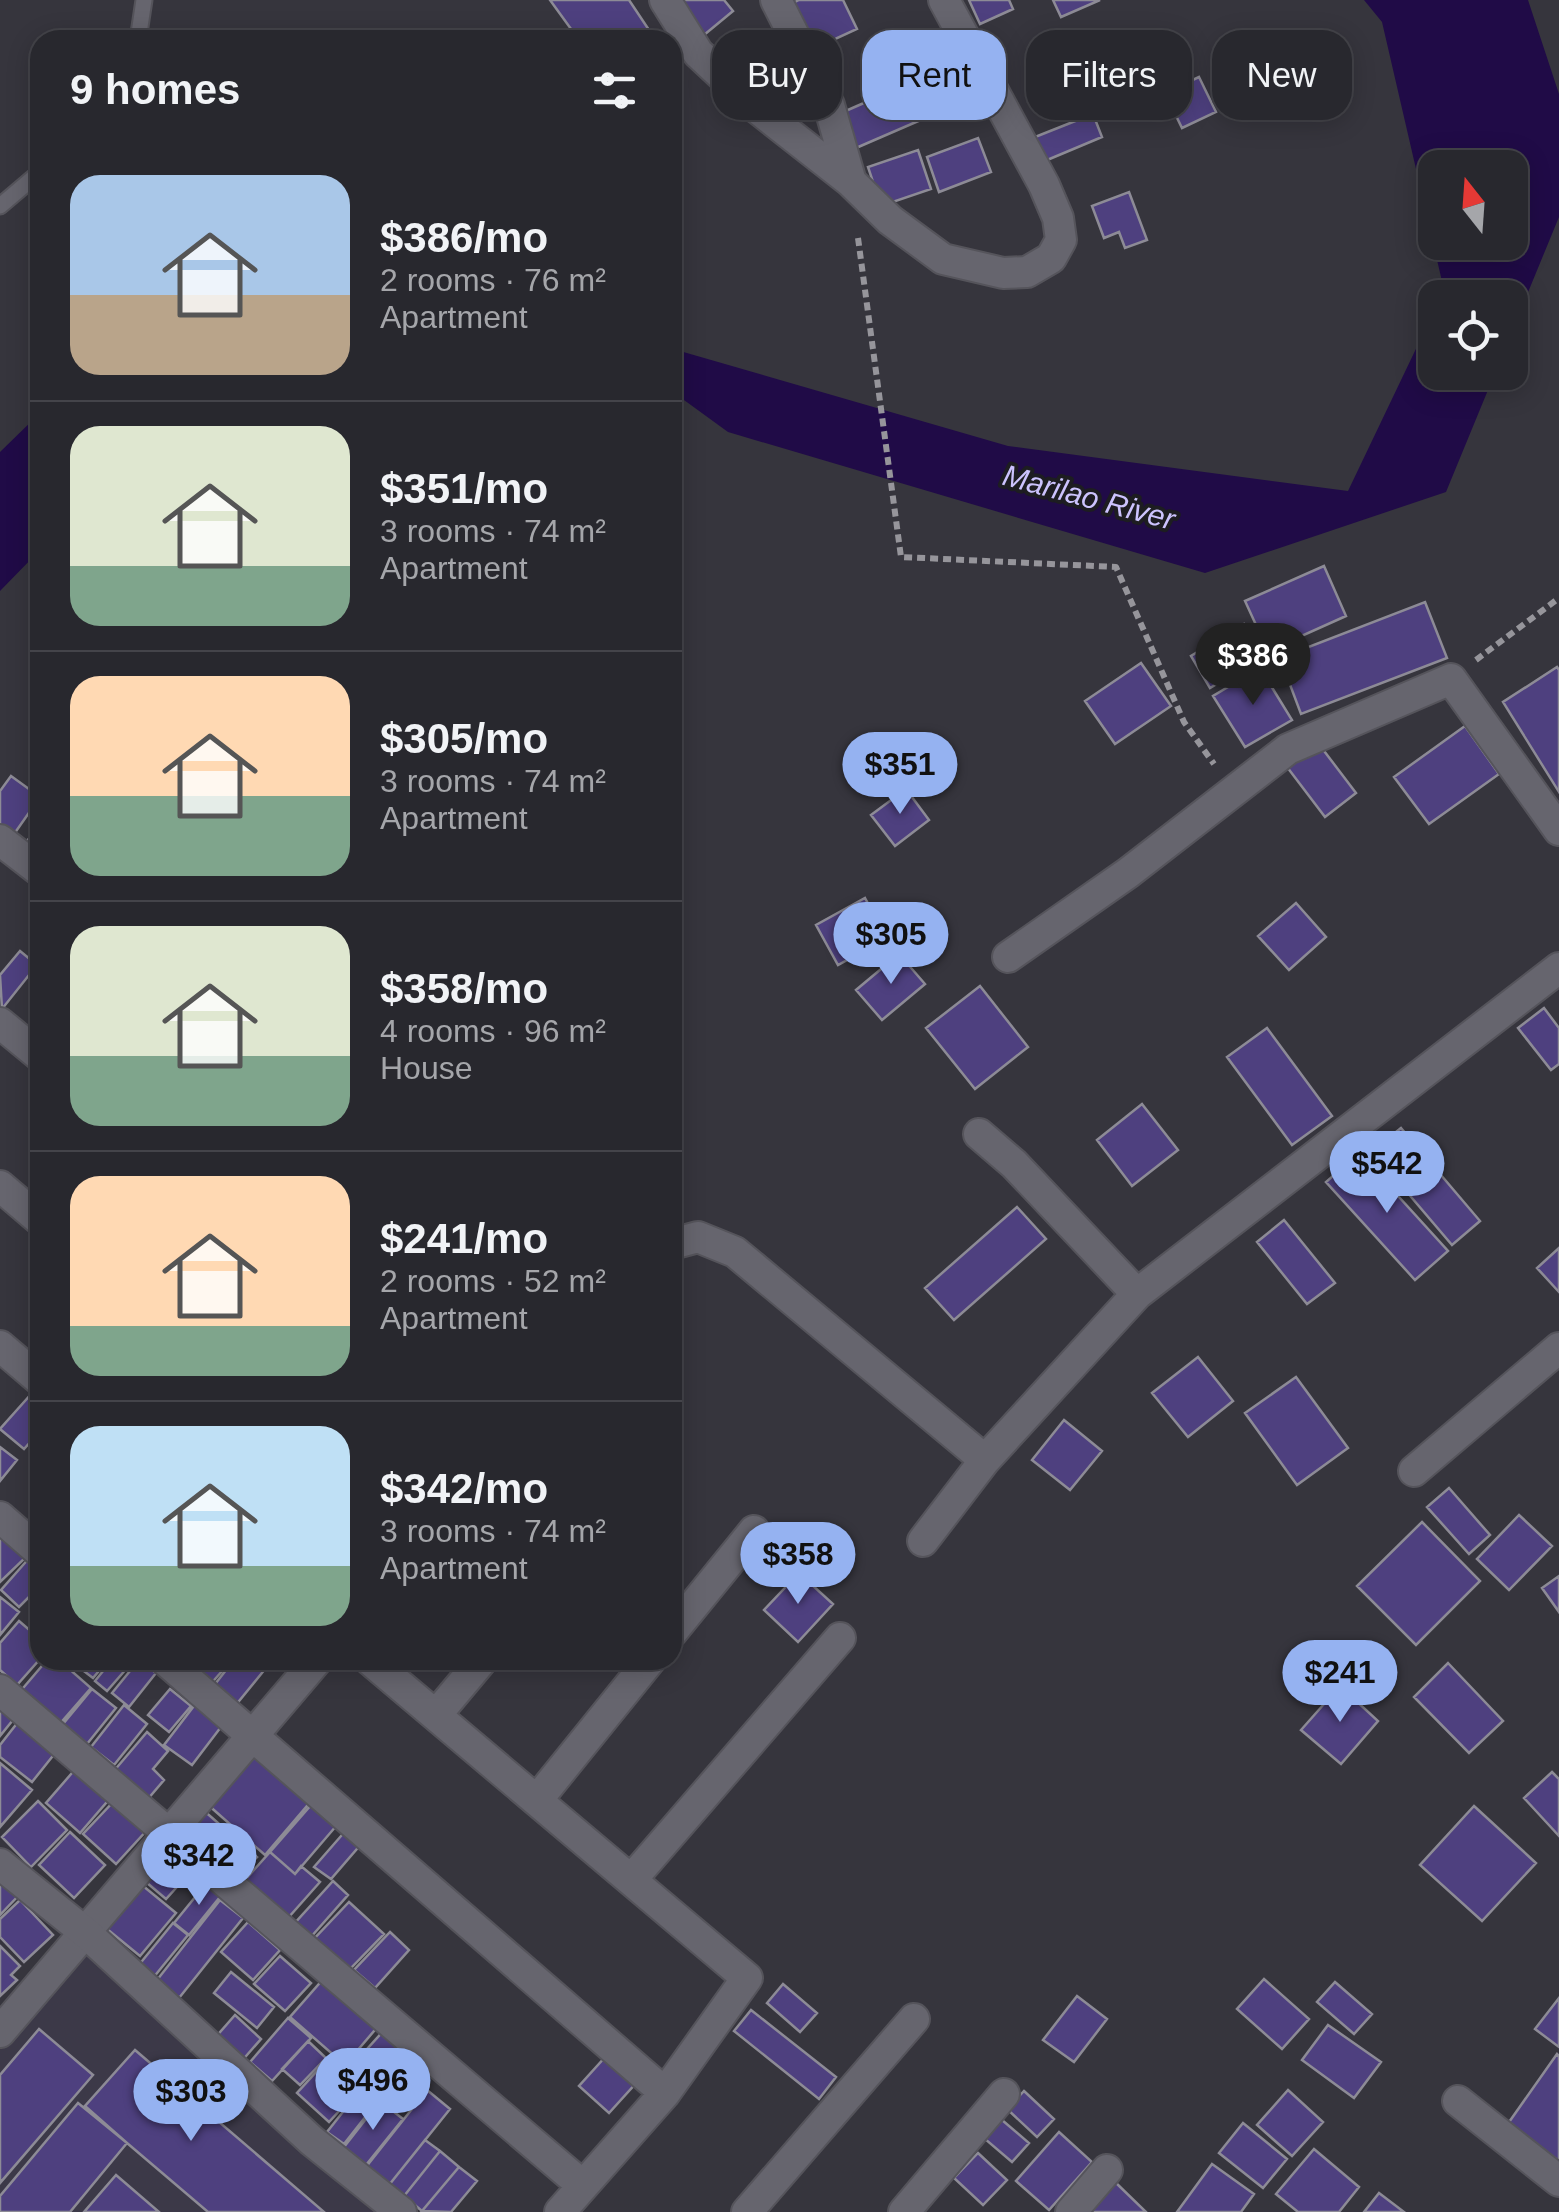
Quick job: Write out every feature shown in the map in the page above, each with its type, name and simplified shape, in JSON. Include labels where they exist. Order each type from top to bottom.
[{"type":"street","points":[[664,0],[698,53],[758,109],[851,182],[890,220],[943,259],[1002,273],[1027,272],[1051,258],[1060,240],[1058,218],[944,0]]},
{"type":"street","points":[[776,0],[828,105],[851,182]]},
{"type":"street","points":[[1008,958],[1288,750],[1451,679],[1559,830]]},
{"type":"street","points":[[0,840],[30,863]]},
{"type":"street","points":[[922,1540],[985,1460],[1136,1294],[1559,968]]},
{"type":"street","points":[[0,1023],[30,1048]]},
{"type":"street","points":[[978,1134],[1014,1164],[1136,1294]]},
{"type":"street","points":[[0,1186],[30,1212]]},
{"type":"street","points":[[682,1241],[698,1237],[735,1252],[985,1460]]},
{"type":"street","points":[[0,1346],[30,1372]]},
{"type":"street","points":[[1414,1471],[1559,1348]]},
{"type":"street","points":[[0,1517],[30,1543]]},
{"type":"street","points":[[682,1620],[754,1531]]},
{"type":"street","points":[[631,1880],[840,1638]]},
{"type":"street","points":[[177,1670],[665,2093]]},
{"type":"street","points":[[0,2032],[309,1670]]},
{"type":"street","points":[[382,1670],[747,1978],[665,2093],[560,2212]]},
{"type":"street","points":[[436,1716],[474,1670]]},
{"type":"street","points":[[536,1800],[642,1670]]},
{"type":"street","points":[[0,1690],[582,2185]]},
{"type":"street","points":[[0,1864],[86,1932],[312,2141],[402,2212]]},
{"type":"street","points":[[747,2212],[914,2019]]},
{"type":"street","points":[[904,2212],[1004,2094]]},
{"type":"street","points":[[1458,2101],[1559,2181]]},
{"type":"street","points":[[1071,2212],[1107,2170]]},
{"type":"lane","points":[[140,30],[144,0]]},
{"type":"lane","points":[[0,206],[30,180]]},
{"type":"path","points":[[851,182],[900,556],[1116,567],[1184,722],[1233,792]]},
{"type":"path","points":[[1451,679],[1559,598]]},
{"type":"shaded area","points":[[83,1953],[384,2212],[0,2212],[0,2049]]},
{"type":"water","points":[[1364,0],[1528,0],[1559,94],[1559,217],[1528,292],[1528,280],[1442,280],[1437,260],[1528,260],[1528,150],[1418,150],[1418,178],[1382,22]]},
{"type":"water","name":"Marilao River","points":[[1418,345],[1418,390],[1488,390],[1446,492],[1205,573],[728,432],[682,399],[682,352],[1008,446],[1348,491]]},
{"type":"water","points":[[30,423],[30,560],[0,591],[0,452]]},
{"type":"building","points":[[550,0],[629,0],[649,30],[572,30]]},
{"type":"building","points":[[684,0],[724,0],[733,11],[704,35],[679,5]]},
{"type":"building","points":[[799,0],[843,0],[857,29],[842,36],[842,30],[799,30],[787,6]]},
{"type":"building","points":[[969,0],[1009,0],[1013,9],[980,24]]},
{"type":"building","points":[[1053,0],[1100,0],[1061,17]]},
{"type":"building","points":[[1199,77],[1212,104],[1212,114],[1182,128],[1178,120],[1192,120],[1192,80]]},
{"type":"building","points":[[862,104],[862,120],[921,120],[856,148],[842,113]]},
{"type":"building","points":[[1078,120],[1095,120],[1102,137],[1040,163],[1030,139]]},
{"type":"building","points":[[978,138],[991,172],[939,192],[927,157]]},
{"type":"building","points":[[918,150],[931,189],[881,206],[868,167]]},
{"type":"building","points":[[1129,192],[1147,240],[1125,248],[1119,232],[1104,238],[1092,206]]},
{"type":"building","points":[[1324,566],[1346,616],[1268,651],[1245,601]]},
{"type":"building","points":[[1425,602],[1447,658],[1301,714],[1280,658]]},
{"type":"building","points":[[1244,624],[1263,656],[1210,688],[1191,656]]},
{"type":"building","points":[[1141,663],[1171,706],[1115,744],[1085,701]]},
{"type":"building","points":[[1557,667],[1559,670],[1559,792],[1503,702]]},
{"type":"building","points":[[1260,668],[1292,720],[1245,747],[1213,696]]},
{"type":"building","points":[[1465,726],[1499,774],[1429,824],[1394,777]]},
{"type":"building","points":[[1315,739],[1356,793],[1325,817],[1284,763]]},
{"type":"building","points":[[11,776],[30,790],[30,811],[12,837],[0,828],[0,791]]},
{"type":"building","points":[[906,789],[929,820],[895,846],[871,815]]},
{"type":"building","points":[[865,898],[887,938],[838,965],[816,925]]},
{"type":"building","points":[[1296,903],[1326,937],[1289,970],[1258,936]]},
{"type":"building","points":[[20,951],[30,959],[30,974],[2,1009],[0,975]]},
{"type":"building","points":[[899,954],[925,984],[882,1020],[856,990]]},
{"type":"building","points":[[980,986],[1028,1047],[975,1089],[926,1028]]},
{"type":"building","points":[[1544,1008],[1559,1028],[1559,1064],[1551,1070],[1518,1028]]},
{"type":"building","points":[[1267,1028],[1332,1116],[1292,1145],[1227,1057]]},
{"type":"building","points":[[1142,1104],[1178,1150],[1132,1186],[1097,1140]]},
{"type":"building","points":[[1401,1128],[1480,1221],[1452,1245],[1372,1151]]},
{"type":"building","points":[[1359,1153],[1448,1251],[1415,1280],[1326,1182]]},
{"type":"building","points":[[1017,1207],[1046,1239],[954,1320],[925,1288]]},
{"type":"building","points":[[1284,1220],[1335,1283],[1307,1304],[1257,1242]]},
{"type":"building","points":[[1559,1248],[1559,1292],[1537,1268]]},
{"type":"building","points":[[1198,1357],[1233,1401],[1188,1437],[1152,1393]]},
{"type":"building","points":[[1296,1377],[1348,1448],[1297,1485],[1245,1413]]},
{"type":"building","points":[[30,1395],[30,1442],[24,1449],[0,1429]]},
{"type":"building","points":[[1064,1420],[1102,1451],[1070,1490],[1032,1460]]},
{"type":"building","points":[[0,1447],[17,1460],[0,1481]]},
{"type":"building","points":[[1449,1488],[1490,1535],[1469,1554],[1427,1507]]},
{"type":"building","points":[[1519,1515],[1552,1546],[1509,1590],[1477,1559]]},
{"type":"building","points":[[1422,1522],[1480,1581],[1416,1645],[1357,1586]]},
{"type":"building","points":[[0,1534],[25,1558],[0,1582]]},
{"type":"building","points":[[30,1557],[30,1596],[19,1607],[1,1590]]},
{"type":"building","points":[[799,1573],[833,1604],[798,1642],[764,1610]]},
{"type":"building","points":[[1559,1576],[1559,1612],[1542,1588]]},
{"type":"building","points":[[0,1597],[19,1612],[0,1635]]},
{"type":"building","points":[[19,1621],[30,1630],[30,1670],[17,1685],[0,1670],[0,1643]]},
{"type":"building","points":[[1448,1663],[1503,1721],[1469,1753],[1414,1697]]},
{"type":"building","points":[[38,1670],[70,1670],[91,1688],[57,1727],[18,1694]]},
{"type":"building","points":[[83,1670],[100,1670],[93,1678]]},
{"type":"building","points":[[104,1670],[125,1670],[107,1691],[95,1681]]},
{"type":"building","points":[[131,1670],[156,1673],[129,1707],[112,1693]]},
{"type":"building","points":[[195,1670],[223,1670],[208,1687]]},
{"type":"building","points":[[226,1670],[264,1670],[235,1706],[212,1688]]},
{"type":"building","points":[[1340,1686],[1378,1721],[1341,1764],[1301,1730]]},
{"type":"building","points":[[92,1689],[116,1708],[87,1744],[63,1724]]},
{"type":"building","points":[[170,1689],[191,1706],[169,1732],[148,1715]]},
{"type":"building","points":[[0,1701],[17,1715],[0,1736]]},
{"type":"building","points":[[197,1702],[224,1723],[192,1765],[164,1745]]},
{"type":"building","points":[[124,1705],[147,1724],[114,1765],[91,1747]]},
{"type":"building","points":[[18,1722],[56,1752],[32,1782],[0,1757],[0,1745]]},
{"type":"building","points":[[147,1732],[168,1751],[153,1769],[164,1780],[147,1800],[113,1772]]},
{"type":"building","points":[[252,1749],[312,1800],[265,1855],[206,1803]]},
{"type":"building","points":[[0,1763],[32,1790],[0,1827]]},
{"type":"building","points":[[78,1766],[112,1796],[80,1833],[46,1803]]},
{"type":"building","points":[[1552,1772],[1559,1779],[1559,1836],[1524,1798]]},
{"type":"building","points":[[116,1799],[148,1829],[116,1864],[83,1834]]},
{"type":"building","points":[[38,1801],[67,1830],[31,1867],[2,1837]]},
{"type":"building","points":[[312,1804],[337,1825],[295,1874],[270,1852]]},
{"type":"building","points":[[1474,1806],[1536,1863],[1482,1921],[1420,1865]]},
{"type":"building","points":[[202,1809],[257,1857],[237,1879],[183,1831]]},
{"type":"building","points":[[348,1828],[362,1843],[331,1879],[314,1867]]},
{"type":"building","points":[[70,1832],[105,1865],[74,1898],[39,1865]]},
{"type":"building","points":[[168,1843],[196,1866],[166,1899],[139,1876]]},
{"type":"building","points":[[270,1852],[295,1874],[301,1866],[320,1882],[288,1918],[245,1880]]},
{"type":"building","points":[[0,1876],[19,1895],[0,1915]]},
{"type":"building","points":[[209,1880],[224,1892],[189,1935],[174,1923]]},
{"type":"building","points":[[137,1881],[176,1913],[140,1956],[101,1924]]},
{"type":"building","points":[[333,1881],[348,1895],[310,1938],[294,1924]]},
{"type":"building","points":[[20,1900],[53,1935],[24,1962],[0,1937],[0,1919]]},
{"type":"building","points":[[220,1900],[243,1918],[179,1998],[157,1980]]},
{"type":"building","points":[[349,1902],[384,1934],[348,1971],[313,1940]]},
{"type":"building","points":[[248,1922],[280,1950],[253,1980],[221,1952]]},
{"type":"building","points":[[173,1923],[188,1935],[153,1978],[138,1966]]},
{"type":"building","points":[[390,1932],[409,1950],[375,1988],[354,1970]]},
{"type":"building","points":[[0,1946],[20,1966],[11,1975],[17,1980],[0,1996]]},
{"type":"building","points":[[280,1956],[311,1983],[285,2011],[254,1984]]},
{"type":"building","points":[[231,1972],[274,2007],[257,2028],[214,1993]]},
{"type":"building","points":[[325,1977],[380,2024],[345,2065],[290,2017]]},
{"type":"building","points":[[1264,1979],[1309,2019],[1282,2049],[1237,2009]]},
{"type":"building","points":[[1335,1982],[1372,2014],[1354,2034],[1317,2002]]},
{"type":"building","points":[[783,1984],[817,2013],[800,2032],[767,2003]]},
{"type":"building","points":[[1077,1996],[1107,2019],[1074,2062],[1043,2040]]},
{"type":"building","points":[[1559,1998],[1559,2047],[1535,2029]]},
{"type":"building","points":[[751,2010],[836,2077],[819,2099],[734,2031]]},
{"type":"building","points":[[235,2015],[261,2039],[240,2063],[214,2039]]},
{"type":"building","points":[[288,2018],[311,2038],[272,2081],[250,2062]]},
{"type":"building","points":[[1328,2025],[1381,2062],[1354,2098],[1302,2060]]},
{"type":"building","points":[[386,2028],[420,2058],[383,2098],[350,2068]]},
{"type":"building","points":[[39,2029],[93,2075],[0,2183],[0,2075]]},
{"type":"building","points":[[308,2041],[326,2058],[300,2085],[282,2069]]},
{"type":"building","points":[[135,2050],[324,2212],[208,2212],[127,2143],[85,2106]]},
{"type":"building","points":[[607,2055],[637,2082],[609,2113],[579,2086]]},
{"type":"building","points":[[1559,2056],[1559,2161],[1507,2125]]},
{"type":"building","points":[[329,2058],[361,2087],[329,2122],[297,2093]]},
{"type":"building","points":[[365,2084],[381,2097],[344,2144],[327,2132]]},
{"type":"building","points":[[427,2090],[450,2109],[389,2185],[366,2167]]},
{"type":"building","points":[[1288,2090],[1323,2122],[1292,2156],[1257,2125]]},
{"type":"building","points":[[1024,2091],[1054,2119],[1037,2137],[1007,2109]]},
{"type":"building","points":[[380,2101],[403,2119],[366,2165],[344,2147]]},
{"type":"building","points":[[78,2103],[127,2143],[70,2212],[0,2212],[0,2196]]},
{"type":"building","points":[[1002,2120],[1029,2143],[1012,2162],[985,2139]]},
{"type":"building","points":[[1243,2123],[1287,2159],[1263,2188],[1219,2153]]},
{"type":"building","points":[[1059,2132],[1092,2162],[1049,2210],[1016,2181]]},
{"type":"building","points":[[425,2140],[440,2151],[404,2196],[389,2185]]},
{"type":"building","points":[[1314,2149],[1359,2187],[1339,2212],[1298,2212],[1276,2194]]},
{"type":"building","points":[[440,2151],[459,2167],[422,2211],[404,2196]]},
{"type":"building","points":[[978,2153],[1007,2180],[983,2205],[954,2178]]},
{"type":"building","points":[[1212,2164],[1254,2194],[1241,2212],[1177,2212]]},
{"type":"building","points":[[459,2167],[477,2181],[451,2212],[422,2211]]},
{"type":"building","points":[[116,2175],[159,2212],[84,2212]]},
{"type":"building","points":[[1114,2181],[1146,2212],[1085,2212]]},
{"type":"building","points":[[1379,2193],[1404,2212],[1364,2212]]}]
